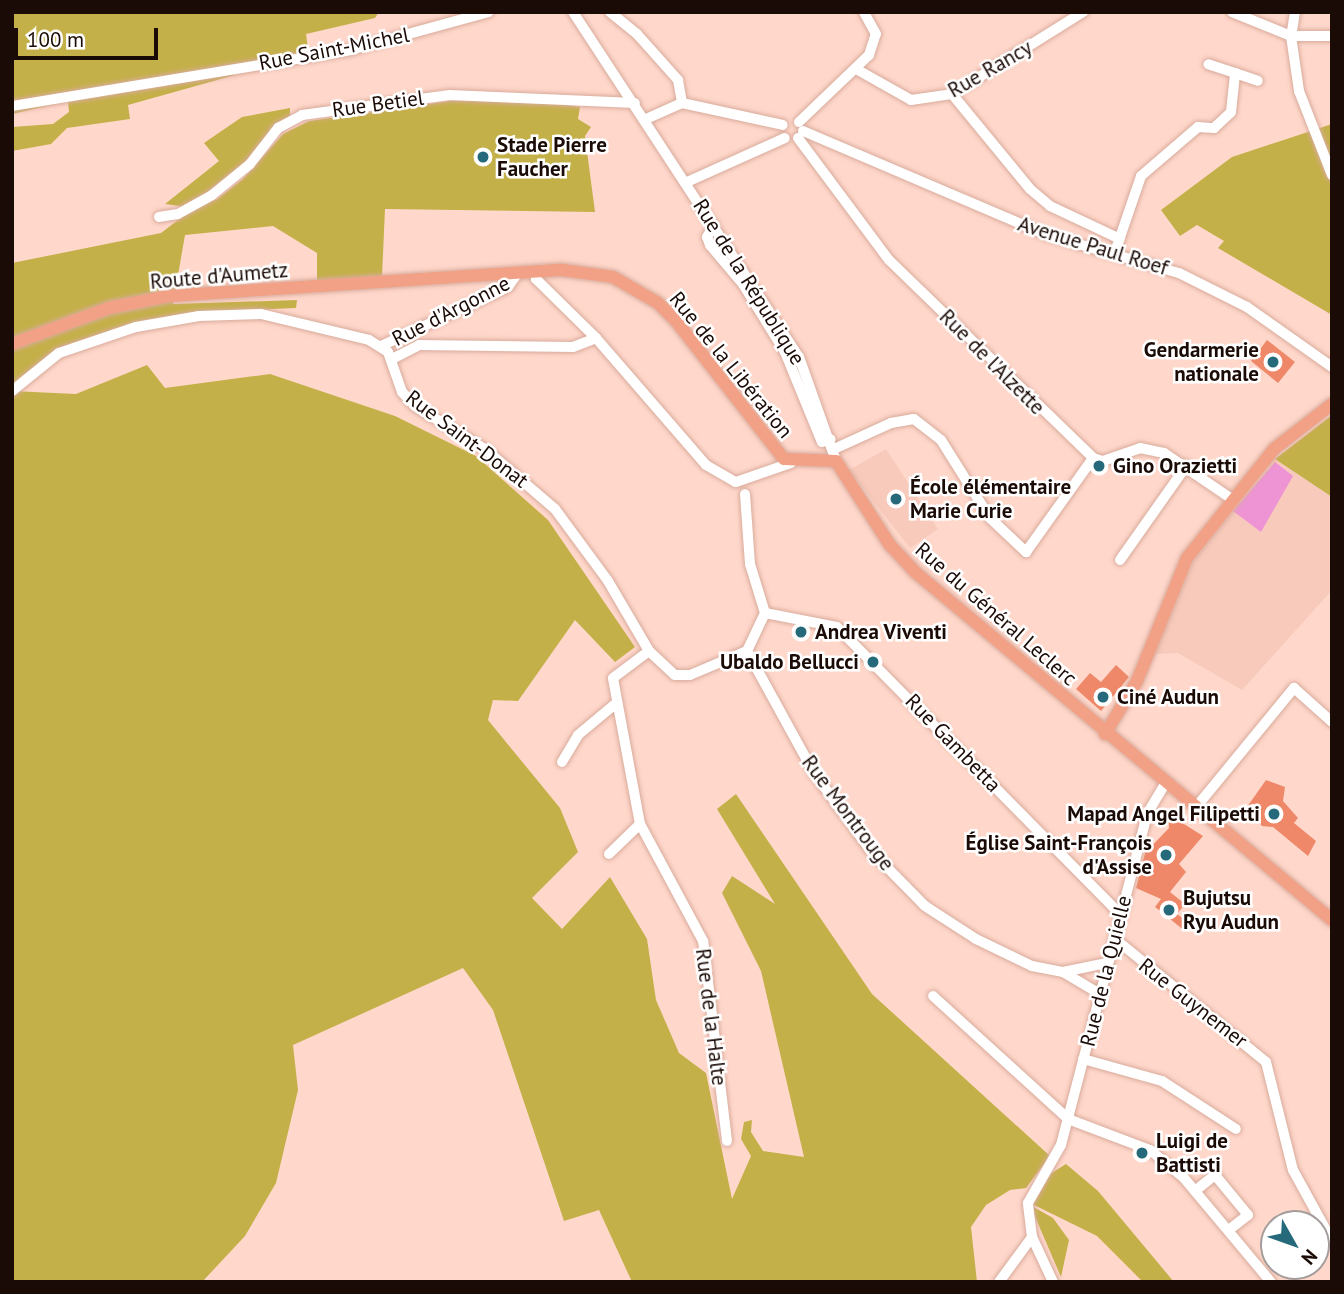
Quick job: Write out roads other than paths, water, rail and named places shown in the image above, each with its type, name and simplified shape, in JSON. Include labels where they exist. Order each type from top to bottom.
[{"type":"main road","name":"Rue de la Libération","points":[[435,280],[536,272],[613,277],[658,303],[773,448],[790,463]]},
{"type":"main road","name":"Route d'Aumetz","points":[[12,344],[109,308],[168,296],[435,280]]},
{"type":"main road","points":[[1105,734],[1138,681],[1187,558],[1274,449],[1332,404]]},
{"type":"main road","points":[[790,463],[831,448]]},
{"type":"main road","name":"Rue du Général Leclerc","points":[[831,448],[890,545],[915,572],[1105,734],[1197,806],[1332,920]]},
{"type":"street","name":"Rue Saint-Michel","points":[[12,106],[346,51],[489,12]]},
{"type":"street","points":[[573,12],[646,120],[682,103],[783,125],[792,119],[800,131]]},
{"type":"street","points":[[610,12],[638,34],[678,80],[682,103]]},
{"type":"street","points":[[687,182],[800,131],[876,44],[864,12]]},
{"type":"street","name":"Rue Rancy","points":[[856,69],[911,100],[953,94],[1083,12]]},
{"type":"street","points":[[1232,12],[1291,36],[1332,36]]},
{"type":"street","points":[[1296,12],[1291,36],[1299,91],[1332,174]]},
{"type":"street","points":[[1208,64],[1258,81]]},
{"type":"street","points":[[1115,252],[1141,176],[1198,127],[1214,128],[1231,112],[1235,73]]},
{"type":"street","points":[[953,94],[1030,189],[1050,206],[1120,239]]},
{"type":"street","name":"Rue Betiel","points":[[159,218],[178,214],[212,195],[250,164],[278,128],[302,115],[450,95],[635,103]]},
{"type":"street","name":"Rue de la République","points":[[646,120],[799,357],[831,448]]},
{"type":"street","points":[[783,125],[785,138]]},
{"type":"street","name":"Avenue Paul Roef","points":[[800,131],[1047,235],[1164,267],[1247,307],[1332,367]]},
{"type":"street","name":"Rue de l'Alzette","points":[[800,131],[889,260],[1093,458]]},
{"type":"street","points":[[1090,247],[1095,229]]},
{"type":"street","points":[[536,272],[536,279],[596,338],[674,433],[706,466],[742,481]]},
{"type":"street","name":"Rue d'Argonne","points":[[382,346],[414,334],[508,287],[517,274]]},
{"type":"street","points":[[13,390],[59,353],[136,327],[198,316],[261,314],[382,346],[392,359],[419,345],[573,347],[596,338]]},
{"type":"street","points":[[414,334],[419,345]]},
{"type":"street","name":"Rue Saint-Donat","points":[[392,359],[402,392],[415,406],[485,449],[555,509],[608,581],[649,651]]},
{"type":"street","points":[[831,448],[891,423],[914,419],[941,440],[990,518],[1026,552],[1093,458],[1103,461],[1140,448],[1187,465],[1232,499]]},
{"type":"street","points":[[649,651],[675,675],[690,676],[747,651],[765,613],[750,564],[745,494],[736,491],[742,481],[790,463]]},
{"type":"street","points":[[1120,560],[1187,465]]},
{"type":"street","name":"Rue Gambetta","points":[[765,613],[837,627],[1120,914]]},
{"type":"street","name":"Rue de la Halte","points":[[649,651],[618,670],[613,678],[614,705],[640,824],[703,941],[727,1141]]},
{"type":"street","name":"Rue Montrouge","points":[[747,651],[807,762],[871,851],[925,906],[976,939],[1032,966],[1063,972],[1100,994]]},
{"type":"street","points":[[1197,806],[1294,688],[1332,722]]},
{"type":"street","points":[[562,762],[578,735],[614,705]]},
{"type":"street","name":"Rue de la Quielle","points":[[1053,1282],[1032,1237],[1028,1203],[1052,1163],[1068,1119],[1147,814],[1166,782]]},
{"type":"street","points":[[609,853],[640,824]]},
{"type":"street","name":"Rue Guynemer","points":[[1114,938],[1242,1041],[1270,1070],[1293,1170],[1332,1241]]},
{"type":"street","name":"Rue Montrouge","points":[[1063,972],[1107,963]]},
{"type":"street","points":[[933,996],[1068,1119],[1150,1150],[1195,1191],[1270,1282]]},
{"type":"street","points":[[1083,1059],[1130,1070],[1181,1091],[1236,1129]]},
{"type":"street","points":[[1195,1191],[1215,1175],[1248,1215],[1229,1230]]},
{"type":"street","points":[[999,1282],[1032,1237]]},
{"type":"place","name":"Stade Pierre Faucher","points":[[483,157]]},
{"type":"place","name":"Gendarmerie nationale","points":[[1273,362]]},
{"type":"place","name":"Gino Orazietti","points":[[1099,466]]},
{"type":"place","name":"École élémentaire Marie Curie","points":[[896,499]]},
{"type":"place","name":"Andrea Viventi","points":[[801,632]]},
{"type":"place","name":"Ubaldo Bellucci","points":[[873,662]]},
{"type":"place","name":"Ciné Audun","points":[[1103,697]]},
{"type":"place","name":"Mapad Angel Filipetti","points":[[1274,814]]},
{"type":"place","name":"Église Saint-François d'Assise","points":[[1166,855]]},
{"type":"place","name":"Bujutsu Ryu Audun","points":[[1169,910]]},
{"type":"place","name":"Luigi de Battisti","points":[[1142,1153]]}]
